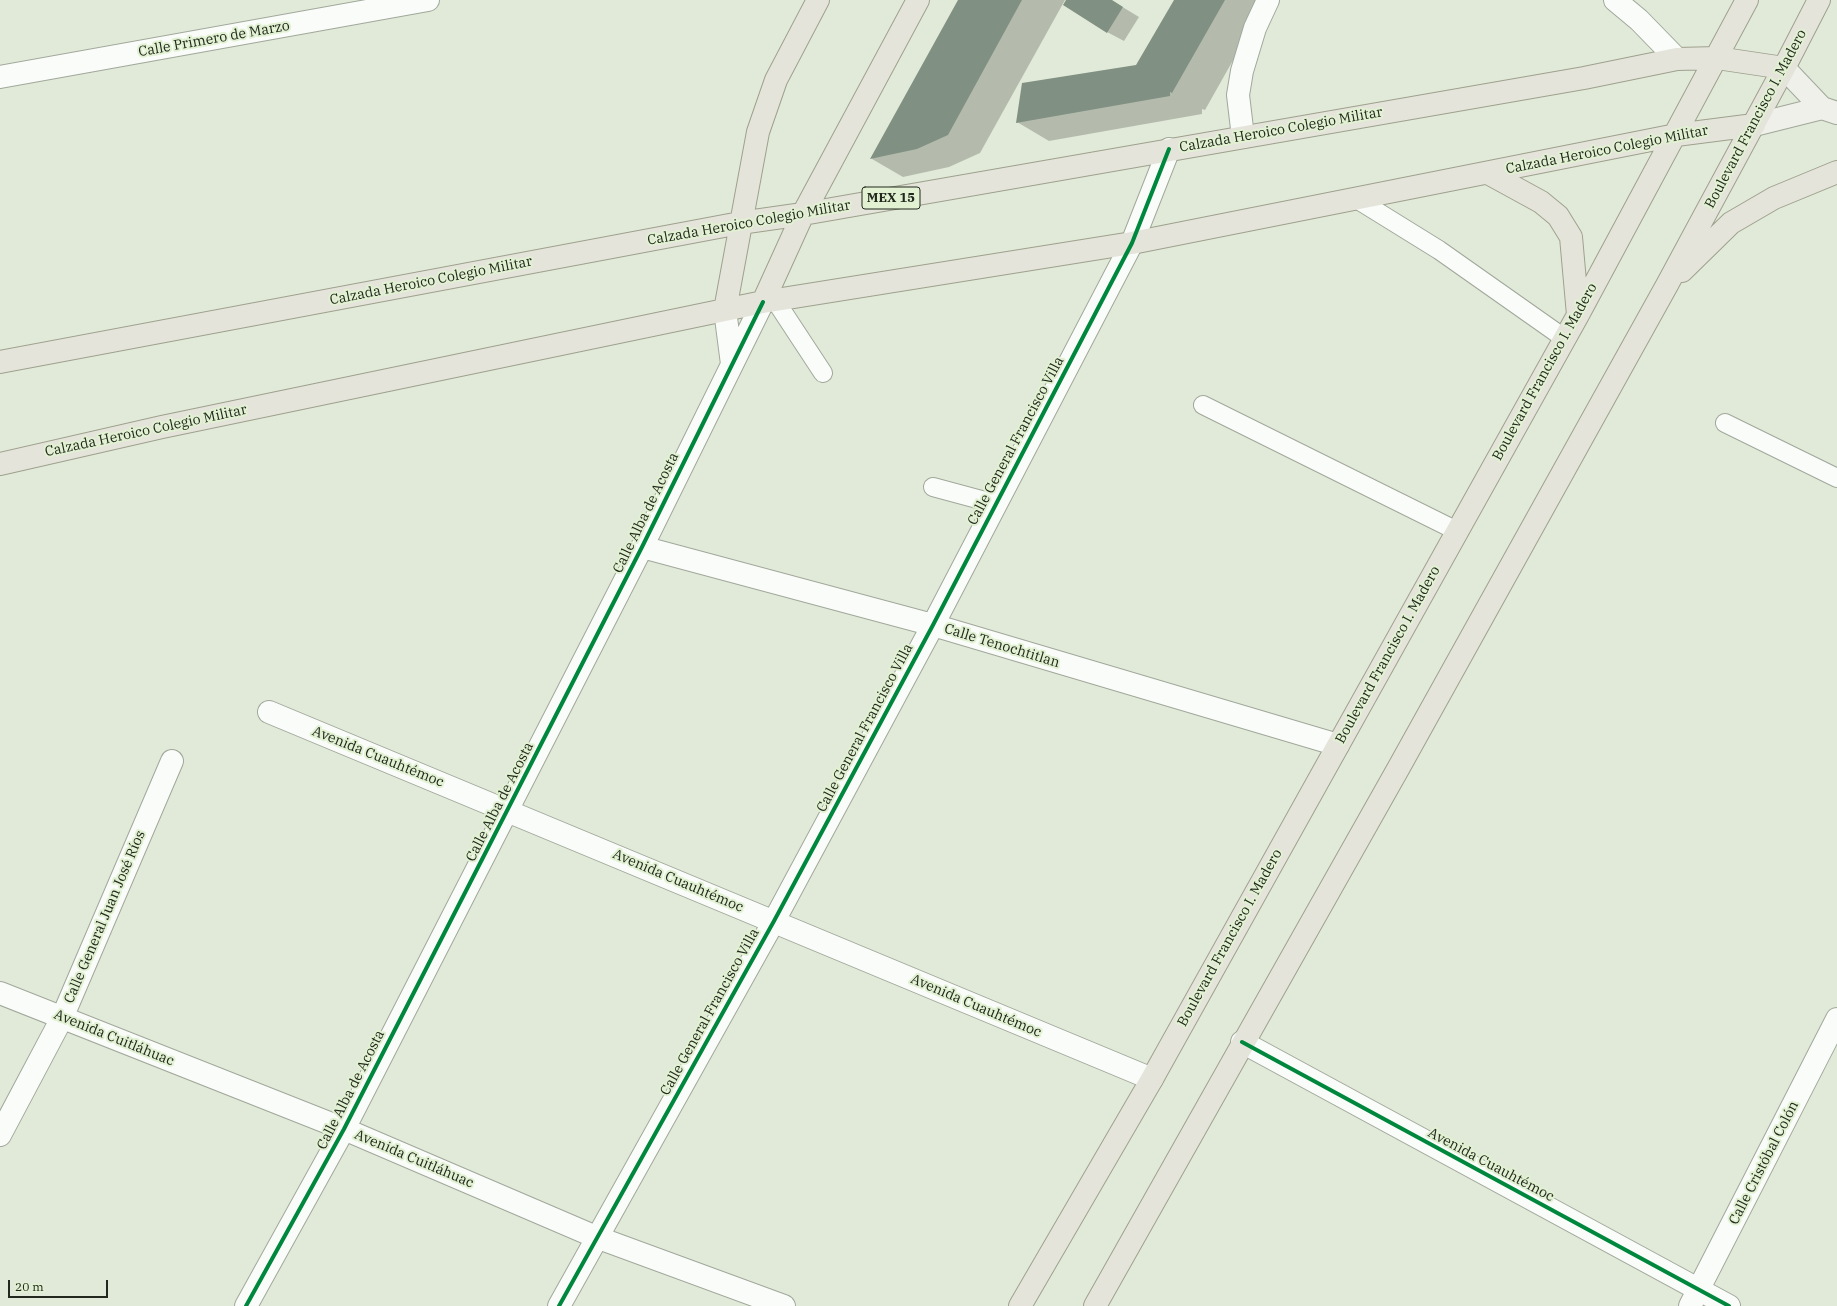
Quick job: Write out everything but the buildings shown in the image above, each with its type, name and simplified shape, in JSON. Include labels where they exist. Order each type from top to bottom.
[{"type":"main road","points":[[725,310],[758,132],[776,80],[818,0]]},
{"type":"main road","points":[[769,301],[803,214],[918,0]]},
{"type":"main road","name":"Boulevard Francisco I. Madero","points":[[1020,1306],[1152,1079],[1578,315],[1748,0]]},
{"type":"main road","name":"Boulevard Francisco I. Madero","points":[[1095,1306],[1242,1042],[1402,762],[1667,286],[1754,125],[1818,0]]},
{"type":"main road","name":"Calzada Heroico Colegio Militar","points":[[0,362],[740,223],[803,214],[1169,149],[1584,78],[1677,59],[1717,58],[1784,68]]},
{"type":"main road","points":[[1784,68],[1830,111]]},
{"type":"main road","points":[[1754,125],[1830,111]]},
{"type":"main road","name":"Calzada Heroico Colegio Militar","points":[[0,464],[169,425],[769,301],[1132,243],[1488,173],[1676,134],[1754,125]]},
{"type":"main road","points":[[1667,286],[1732,223],[1774,198],[1837,172]]},
{"type":"main road","points":[[1488,173],[1541,202],[1558,216],[1571,237],[1578,315]]},
{"type":"street","name":"Calle Primero de Marzo","points":[[0,77],[394,3],[428,0]]},
{"type":"street","points":[[1243,137],[1238,95],[1242,71],[1255,28],[1268,0]]},
{"type":"street","points":[[1615,0],[1639,20],[1677,59]]},
{"type":"street","name":"Calle General Francisco Villa","points":[[559,1306],[774,921],[996,504],[1132,243],[1169,149]]},
{"type":"street","name":"Calle Alba de Acosta","points":[[246,1306],[344,1129],[642,547],[732,364],[769,301]]},
{"type":"street","points":[[725,310],[732,364]]},
{"type":"street","name":"Calle Tenochtitlan","points":[[642,547],[932,625],[1338,745]]},
{"type":"street","name":"Avenida Cuauhtémoc","points":[[269,712],[508,810],[1152,1079]]},
{"type":"street","name":"Calle General Juan José Ríos","points":[[0,1135],[62,1018],[172,761]]},
{"type":"street","name":"Avenida Cuitláhuac","points":[[0,992],[62,1018],[344,1129],[596,1238],[784,1306]]},
{"type":"street","name":"Calle Cristóbal Colón","points":[[1694,1298],[1837,1019]]},
{"type":"street","name":"Avenida Cuauhtémoc","points":[[1242,1042],[1694,1298],[1730,1306]]},
{"type":"lane","points":[[1355,198],[1439,250],[1564,338]]},
{"type":"lane","points":[[769,301],[823,373]]},
{"type":"lane","points":[[1203,405],[1457,531]]},
{"type":"lane","points":[[1725,423],[1837,478]]},
{"type":"lane","points":[[933,487],[996,504]]},
{"type":"cycle path","points":[[559,1306],[774,921],[933,625],[1132,243],[1169,149]]},
{"type":"cycle path","points":[[246,1306],[344,1129],[642,547],[763,302]]},
{"type":"cycle path","points":[[1242,1042],[1729,1306]]}]
